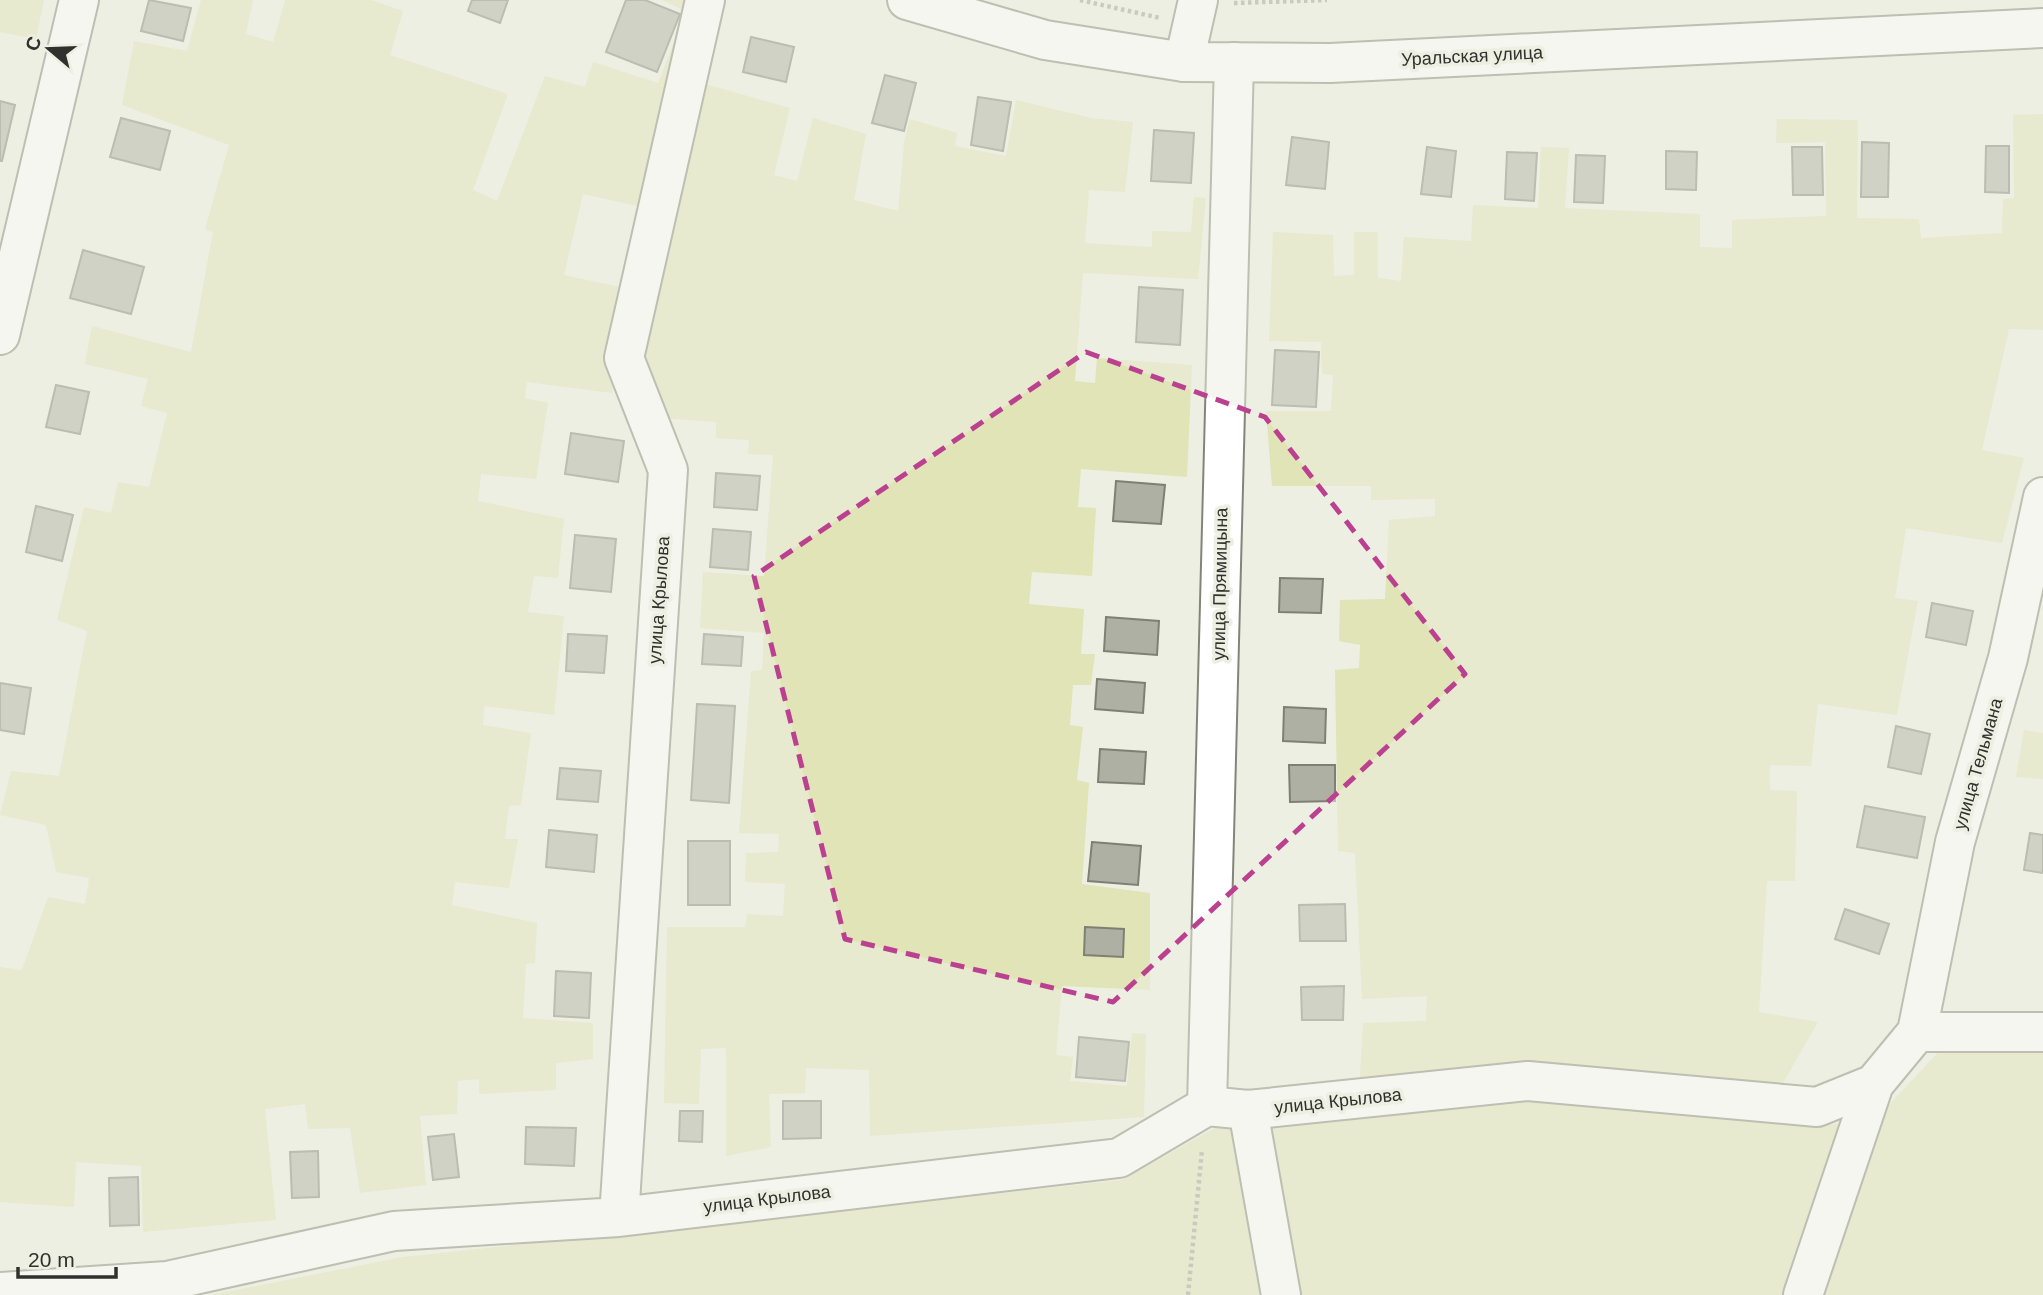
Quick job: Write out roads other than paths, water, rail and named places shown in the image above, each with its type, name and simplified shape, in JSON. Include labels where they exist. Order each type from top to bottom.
[{"type":"street","points":[[0,335],[79,0]]},
{"type":"street","name":"улица Крылова","points":[[620,1217],[668,470],[625,358],[705,0]]},
{"type":"street","name":"Уральская улица","points":[[907,0],[1045,40],[1184,62],[1330,63],[2043,27]]},
{"type":"street","points":[[1184,62],[1198,0]]},
{"type":"street","name":"улица Прямицына","points":[[1207,1106],[1234,62]]},
{"type":"street","name":"улица Тельмана","points":[[1917,1032],[1955,842],[2008,658],[2043,497]]},
{"type":"street","points":[[1917,1032],[2043,1032]]},
{"type":"street","name":"улица Крылова","points":[[0,1292],[167,1281],[394,1231],[620,1217],[1119,1158],[1207,1106],[1248,1110],[1528,1081],[1817,1107],[1874,1084],[1917,1032]]},
{"type":"street","points":[[1802,1295],[1874,1084]]},
{"type":"street","points":[[1248,1110],[1281,1295]]}]
